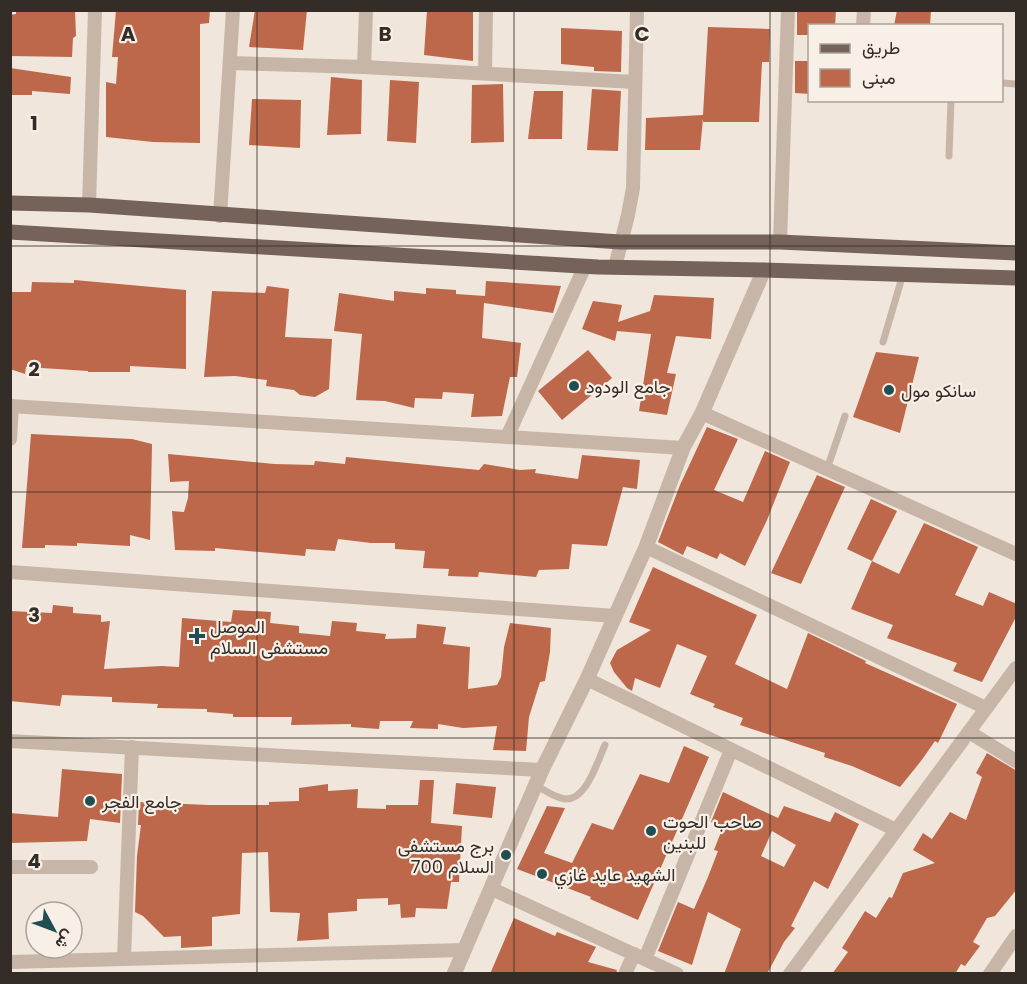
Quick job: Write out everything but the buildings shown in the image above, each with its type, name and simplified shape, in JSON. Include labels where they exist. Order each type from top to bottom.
[{"type":"main road","points":[[10,202],[89,205],[220,216],[620,242],[780,242],[1017,253]]},
{"type":"main road","points":[[10,232],[585,266],[1017,278]]},
{"type":"street","points":[[89,205],[95,10]]},
{"type":"street","points":[[220,216],[233,10]]},
{"type":"street","points":[[364,67],[366,10]]},
{"type":"street","points":[[484,74],[486,10]]},
{"type":"street","points":[[615,267],[633,188],[637,10]]},
{"type":"street","points":[[780,242],[788,10]]},
{"type":"street","points":[[231,63],[364,67],[634,82]]},
{"type":"street","points":[[507,437],[585,266]]},
{"type":"street","points":[[454,974],[535,785],[646,547],[683,448],[702,413],[764,270]]},
{"type":"street","points":[[10,439],[11,406],[683,448]]},
{"type":"street","points":[[702,413],[1017,554]]},
{"type":"street","points":[[646,547],[986,708]]},
{"type":"street","points":[[10,572],[615,616]]},
{"type":"street","points":[[790,974],[1017,668]]},
{"type":"street","points":[[586,679],[896,830]]},
{"type":"street","points":[[969,732],[1017,761]]},
{"type":"street","points":[[10,741],[542,770]]},
{"type":"street","points":[[124,959],[132,747]]},
{"type":"street","points":[[625,974],[640,956],[731,750]]},
{"type":"street","points":[[10,867],[91,867]]},
{"type":"street","points":[[492,889],[677,974]]},
{"type":"street","points":[[990,974],[1017,936]]},
{"type":"street","points":[[10,962],[464,950]]},
{"type":"lane","points":[[949,156],[951,102]]},
{"type":"lane","points":[[883,342],[903,274]]},
{"type":"lane","points":[[827,469],[845,416]]},
{"type":"lane","points":[[535,785],[562,799],[574,798],[583,791],[605,745]]},
{"type":"place","name":"جامع الودود","points":[[574,386]]},
{"type":"place","name":"سانكو مول","points":[[889,390]]},
{"type":"place","name":"الموصل مستشفى السلام","points":[[197,636]]},
{"type":"place","name":"جامع الفجر","points":[[90,801]]},
{"type":"place","name":"صاحب الحوت للبنين","points":[[651,831]]},
{"type":"place","name":"برج مستشفى السلام 700","points":[[506,855]]},
{"type":"place","name":"الشهيد عايد غازي","points":[[542,874]]}]
